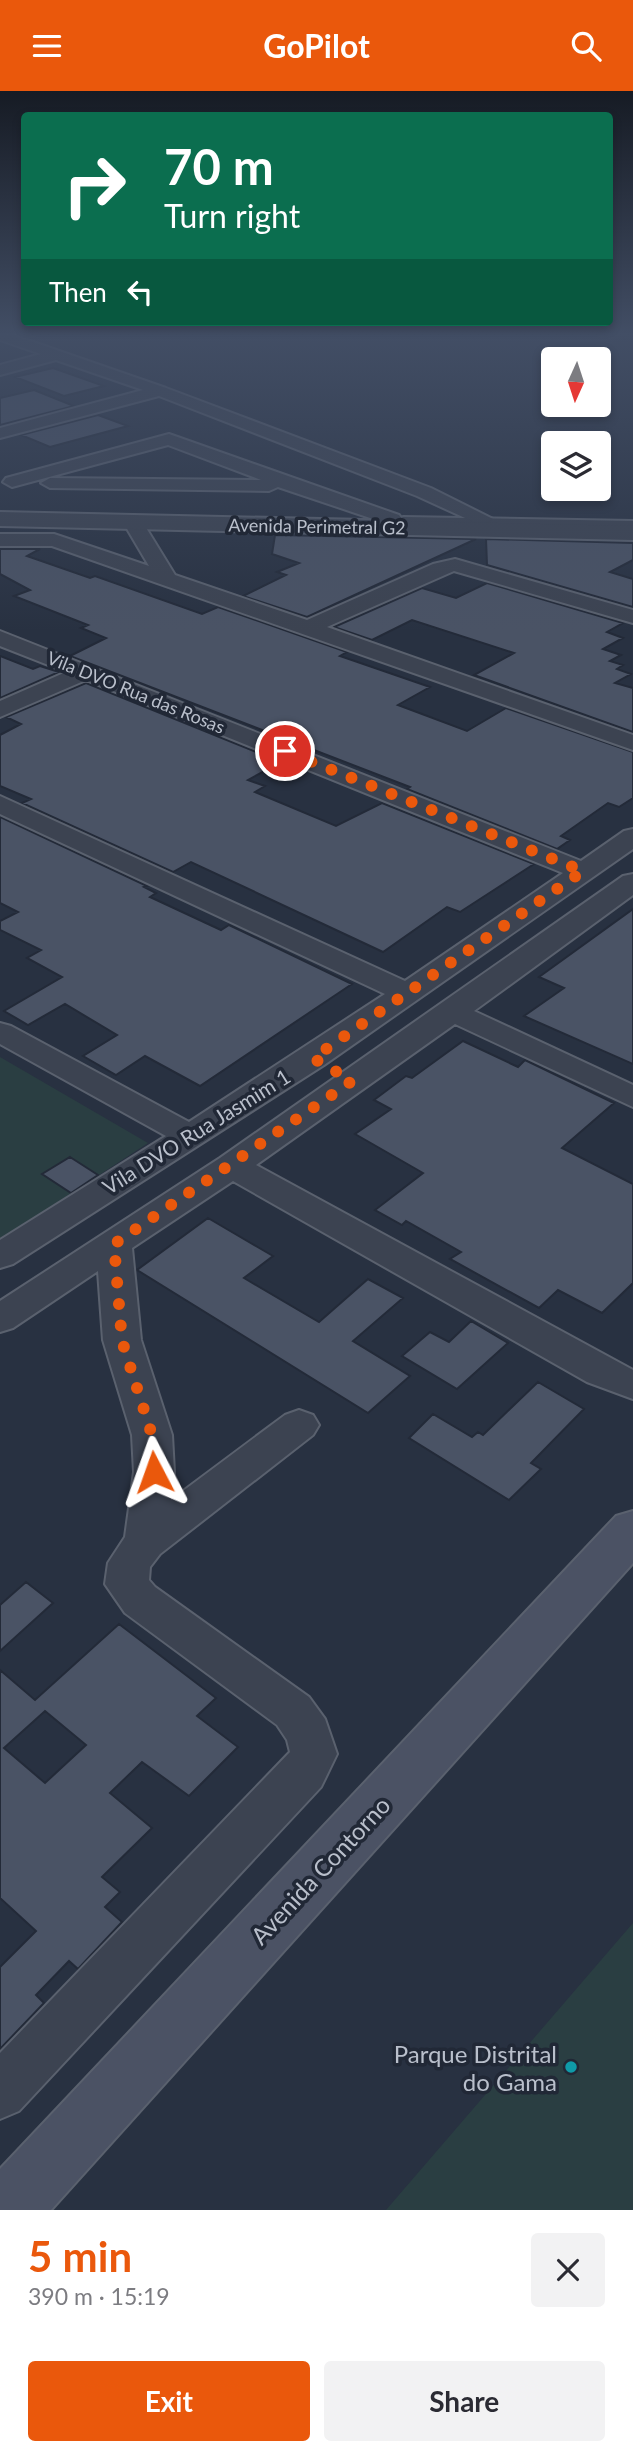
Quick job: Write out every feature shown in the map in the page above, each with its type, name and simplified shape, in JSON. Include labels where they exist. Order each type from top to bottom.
[{"type":"main road","name":"Avenida Contorno","points":[[7,2210],[633,1530]]},
{"type":"street","points":[[272,434],[424,492],[483,519]]},
{"type":"street","points":[[292,486],[12,482],[169,439],[292,486],[392,519]]},
{"type":"street","points":[[117,454],[190,485]]},
{"type":"street","name":"Avenida Perimetral G2","points":[[0,512],[633,533]]},
{"type":"street","points":[[212,518],[633,524]]},
{"type":"street","name":"Avenida Perimetral G2","points":[[0,520],[133,522],[212,518],[483,519],[633,524]]},
{"type":"street","points":[[133,522],[167,579]]},
{"type":"street","points":[[0,540],[54,540],[633,743]]},
{"type":"street","points":[[308,628],[440,568],[456,565],[633,617]]},
{"type":"street","name":"Vila DVO Rua das Rosas","points":[[0,638],[583,871]]},
{"type":"street","points":[[0,710],[86,672]]},
{"type":"street","points":[[0,804],[406,993]]},
{"type":"street","name":"Vila DVO Rua Jasmim 1","points":[[0,1257],[313,1058],[633,837]]},
{"type":"street","points":[[0,1319],[232,1166],[630,887]]},
{"type":"street","points":[[453,1012],[633,1097]]},
{"type":"street","points":[[0,1032],[188,1135]]},
{"type":"street","points":[[313,1058],[352,1081]]},
{"type":"street","points":[[232,1166],[601,1372],[633,1385]]},
{"type":"street","points":[[114,1244],[122,1341],[152,1435],[154,1472],[145,1542]]},
{"type":"street","points":[[0,2092],[304,1772],[314,1754],[309,1734],[293,1711],[140,1599],[127,1584],[129,1563],[145,1542],[299,1425]]},
{"type":"green space","points":[[0,1057],[148,1143],[0,1240]]},
{"type":"green space","name":"Parque Distrital do Gama","points":[[633,1923],[633,2210],[386,2210]]},
{"type":"building","points":[[25,434],[99,434],[50,447],[21,435]]},
{"type":"building","points":[[275,535],[476,539],[307,617],[243,596],[286,575],[277,572],[299,563],[272,554]]},
{"type":"building","points":[[486,539],[633,543],[633,560],[610,572],[633,579],[633,607],[487,565]]},
{"type":"building","points":[[0,549],[40,549],[27,556],[90,578],[95,576],[202,614],[218,607],[347,652],[340,656],[430,687],[398,705],[467,731],[506,708],[633,752],[633,798],[619,807],[608,803],[561,836],[570,840],[557,849],[407,789],[410,787],[70,656],[106,638],[81,628],[88,625],[14,596],[30,590],[0,574]]},
{"type":"building","points":[[487,583],[623,623],[607,632],[623,638],[603,649],[621,655],[610,661],[623,665],[617,669],[631,674],[615,683],[633,688],[633,732],[474,675],[514,653],[412,620],[372,640],[334,627],[422,588],[456,598]]},
{"type":"building","points":[[0,656],[33,669],[40,666],[59,672],[0,698]]},
{"type":"building","points":[[86,683],[281,762],[248,780],[265,786],[255,792],[336,826],[382,803],[534,864],[460,912],[447,907],[383,952],[191,862],[173,872],[22,803],[31,799],[0,786],[0,735],[21,724],[6,717]]},
{"type":"building","points":[[0,817],[147,886],[144,887],[156,893],[150,897],[221,930],[229,925],[352,984],[200,1086],[145,1056],[116,1075],[83,1056],[117,1035],[65,1004],[28,1025],[4,1011],[62,977],[27,958],[41,950],[0,930],[0,921],[18,912],[0,903]]},
{"type":"building","points":[[633,909],[633,1064],[524,1016],[564,988],[539,977]]},
{"type":"building","points":[[463,1041],[518,1067],[525,1060],[614,1103],[562,1148],[633,1184],[633,1283],[602,1313],[558,1290],[539,1308],[450,1259],[461,1252],[406,1221],[402,1225],[375,1210],[423,1173],[355,1134],[391,1109],[374,1100],[406,1076],[412,1078]]},
{"type":"building","points":[[70,1157],[98,1175],[71,1193],[42,1174]]},
{"type":"building","points":[[208,1218],[273,1256],[244,1278],[319,1322],[368,1279],[403,1298],[353,1341],[410,1376],[368,1413],[137,1270]]},
{"type":"building","points":[[471,1321],[508,1343],[457,1389],[402,1356],[430,1332],[449,1342]]},
{"type":"building","points":[[538,1382],[584,1409],[531,1463],[541,1469],[509,1500],[409,1438],[433,1414],[472,1437],[478,1432],[483,1435]]},
{"type":"building","points":[[26,1582],[53,1603],[0,1651],[0,1605]]},
{"type":"building","points":[[119,1624],[216,1698],[197,1716],[238,1747],[189,1796],[142,1762],[110,1793],[152,1828],[102,1877],[120,1892],[105,1907],[122,1922],[78,1969],[69,1961],[36,1995],[44,2003],[0,2049],[0,1967],[36,1931],[0,1898],[0,1670],[35,1700]],"holes":[[[45,1711],[86,1745],[45,1783],[4,1748]]]},
{"type":"place","name":"Parque Distrital do Gama","points":[[571,2067]]},
{"type":"route","points":[[154,1472],[152,1435],[122,1341],[114,1244],[232,1166],[352,1081],[313,1058],[583,871],[285,751]]}]
